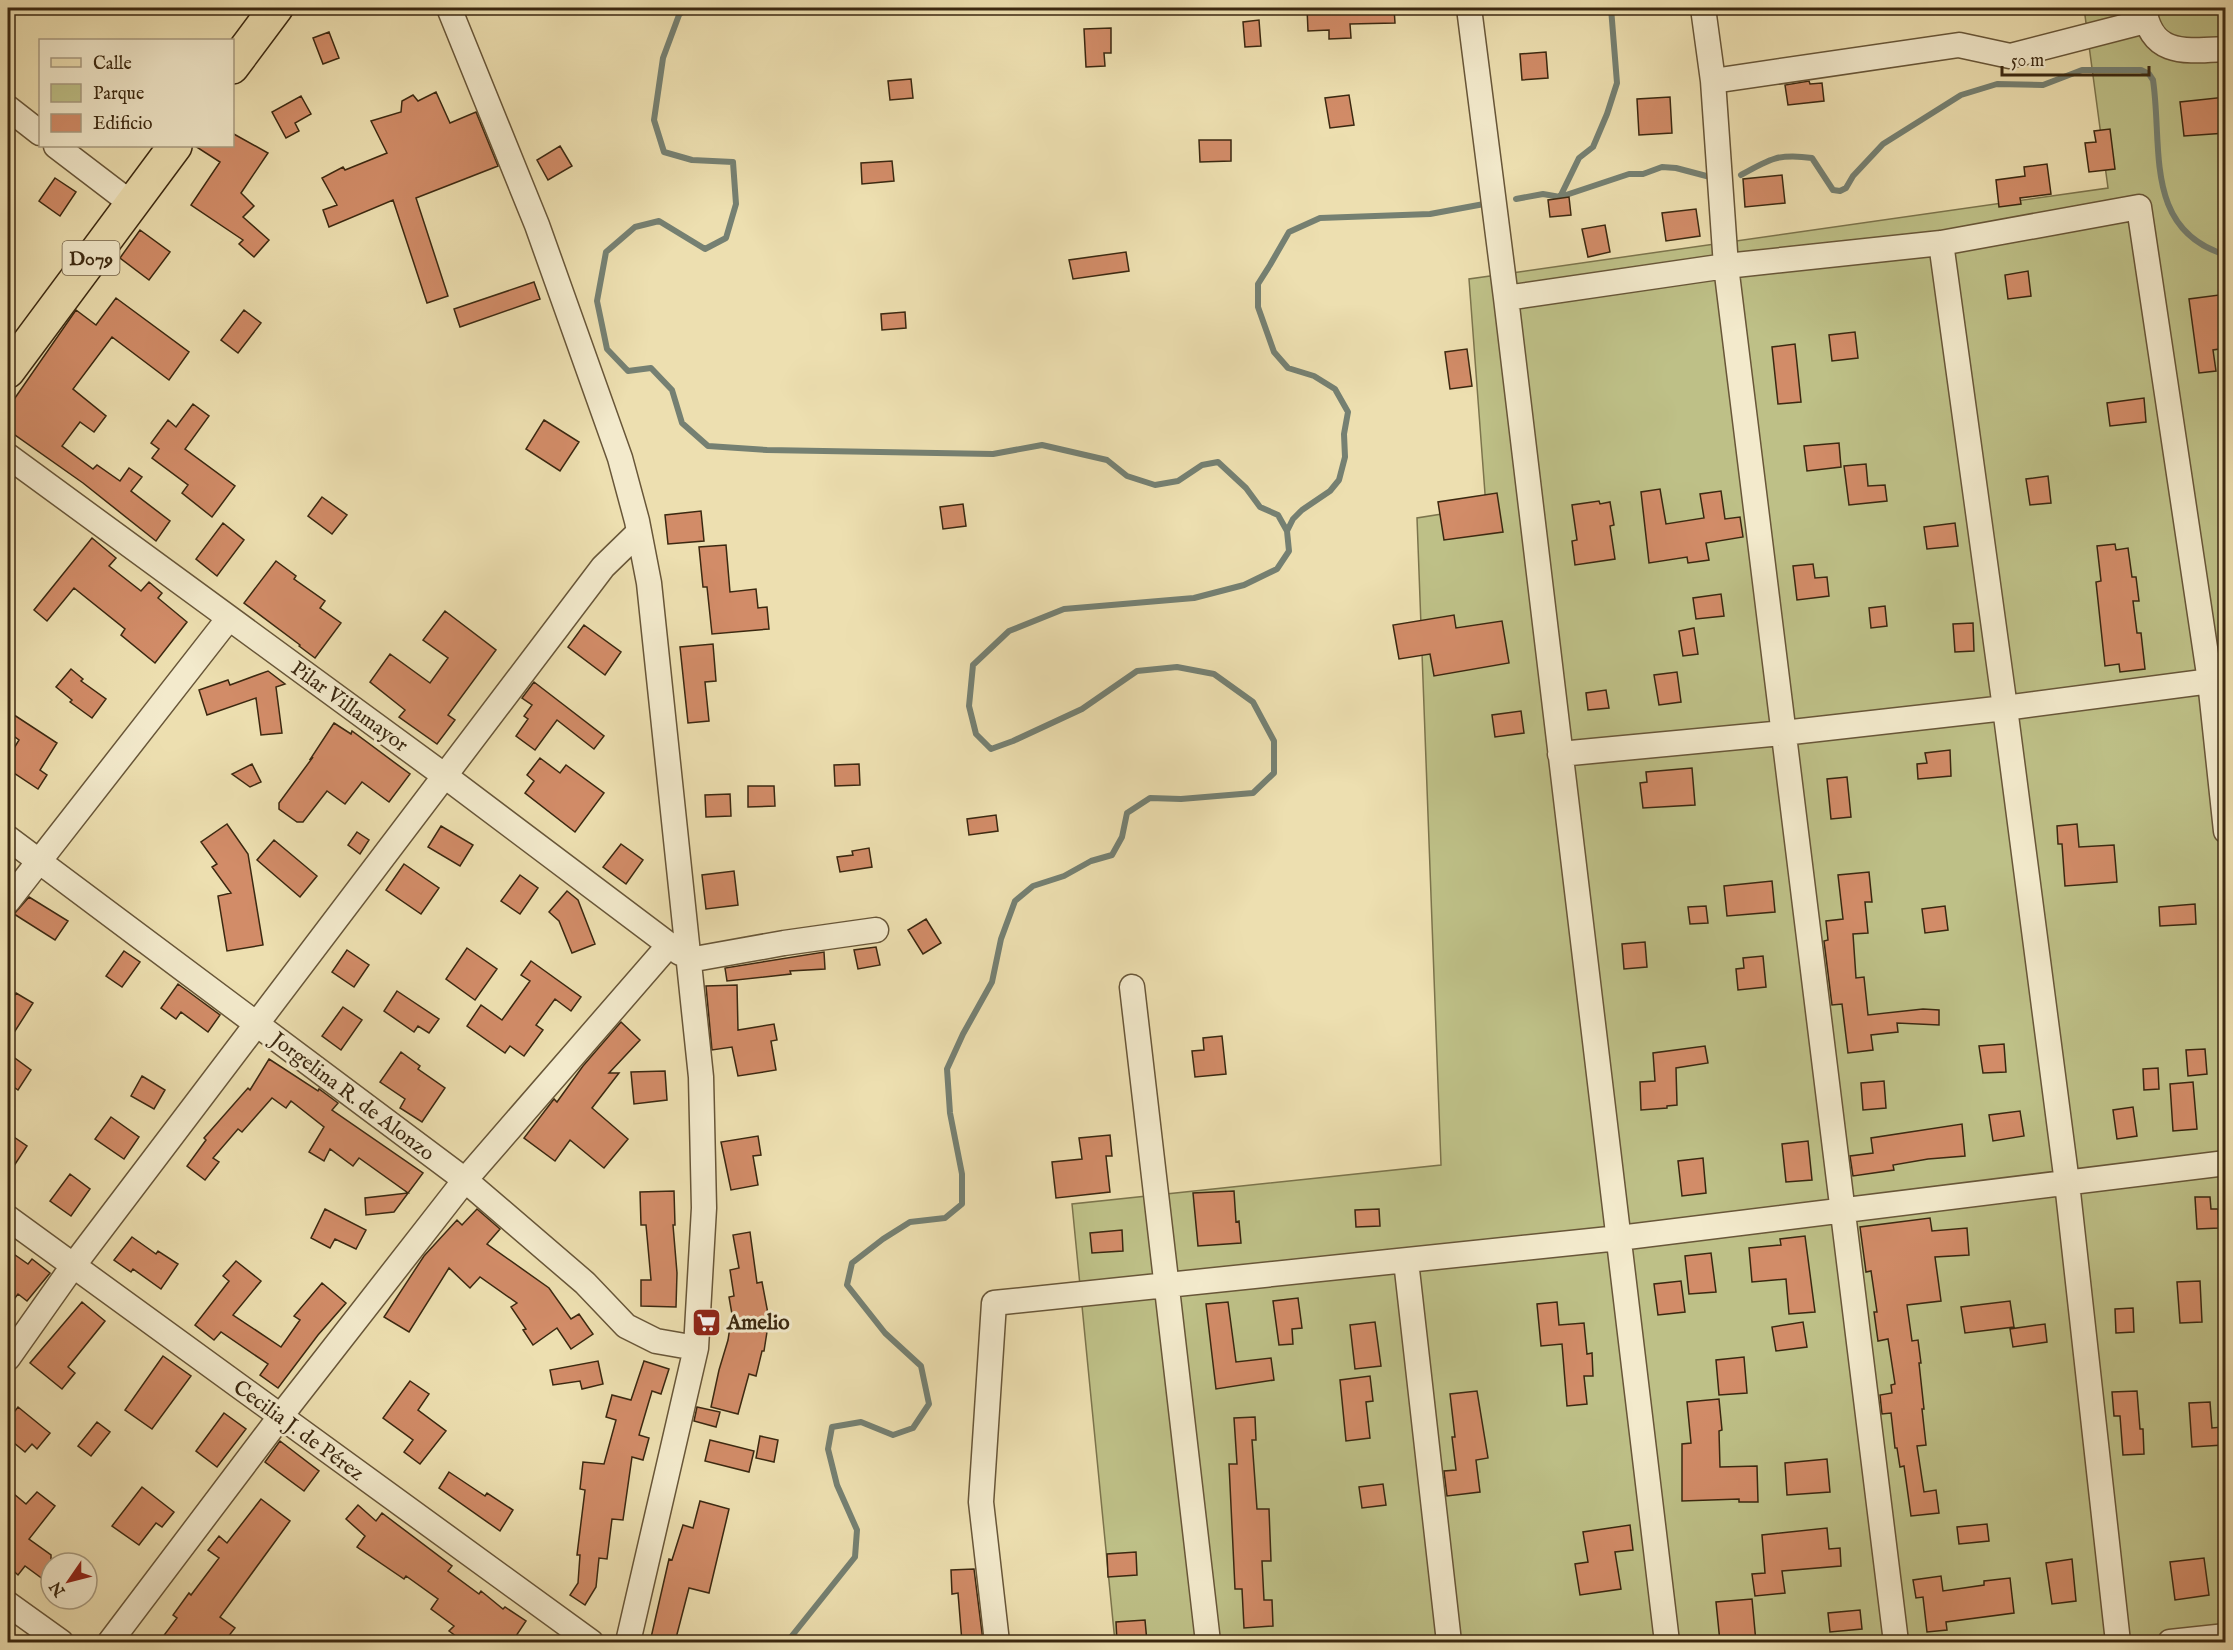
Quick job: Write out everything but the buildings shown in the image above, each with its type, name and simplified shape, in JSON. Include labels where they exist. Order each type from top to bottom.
[{"type":"main road","points":[[234,64],[276,8]]},
{"type":"main road","name":"D079","points":[[8,371],[174,147]]},
{"type":"street","points":[[449,8],[537,225],[620,458],[639,532],[649,584],[701,1077],[704,1208],[696,1348],[628,1642]]},
{"type":"street","points":[[1469,8],[1506,298],[1667,1642]]},
{"type":"street","points":[[1703,8],[1713,81],[1726,266],[1896,1642]]},
{"type":"street","points":[[1713,81],[1959,45],[2010,56],[2145,14],[2158,40],[2173,49],[2226,49]]},
{"type":"street","points":[[8,108],[39,132]]},
{"type":"street","points":[[57,147],[132,204]]},
{"type":"street","points":[[1506,298],[1726,266],[1941,243],[2139,207],[2218,680],[2226,831]]},
{"type":"street","points":[[1941,243],[2067,1184],[2118,1642]]},
{"type":"street","name":"Pilar Villamayor","points":[[8,456],[445,776],[689,960]]},
{"type":"street","points":[[8,1358],[74,1266],[603,567],[639,532]]},
{"type":"street","points":[[8,901],[229,618]]},
{"type":"street","points":[[1560,754],[1783,733],[2005,708],[2218,680]]},
{"type":"street","name":"Jorgelina R. de Alonzo","points":[[8,838],[465,1180],[585,1283],[626,1326],[656,1341],[696,1348]]},
{"type":"street","points":[[689,960],[876,930]]},
{"type":"street","points":[[110,1642],[280,1417],[465,1180],[669,945]]},
{"type":"street","points":[[1132,987],[1208,1642]]},
{"type":"street","points":[[997,1642],[981,1502],[994,1303],[1619,1238],[2226,1163]]},
{"type":"street","name":"Cecilia J. de Pérez","points":[[8,1218],[591,1642]]},
{"type":"street","points":[[1406,1261],[1449,1642]]},
{"type":"street","points":[[8,1604],[61,1642]]},
{"type":"street","points":[[2170,1642],[2226,1636]]},
{"type":"green space","points":[[2084,8],[2225,8],[2225,1642],[1115,1642],[1072,1204],[1441,1165],[1417,518],[1486,507],[1469,279],[2108,188]]},
{"type":"waterway","points":[[686,8],[679,15],[663,58],[654,120],[664,152],[692,160],[733,162],[736,204],[726,238],[705,249],[659,221],[635,227],[606,252],[597,301],[607,349],[628,371],[651,368],[672,390],[682,423],[708,446],[767,450],[993,454],[1042,445],[1107,460],[1127,476],[1155,485],[1178,481],[1202,465],[1218,462],[1246,488],[1260,507],[1278,515],[1287,531],[1289,551],[1277,569],[1244,585],[1194,598],[1064,609],[1009,631],[973,665],[969,706],[976,734],[991,749],[1082,709],[1137,671],[1177,667],[1214,674],[1253,702],[1274,741],[1274,773],[1253,793],[1181,799],[1150,798],[1127,813],[1122,837],[1112,855],[1091,861],[1064,876],[1033,886],[1015,901],[1001,939],[992,982],[963,1034],[947,1069],[950,1113],[962,1174],[962,1204],[945,1218],[910,1222],[883,1239],[852,1263],[847,1285],[885,1333],[921,1366],[929,1404],[913,1428],[893,1435],[861,1422],[832,1427],[828,1449],[837,1485],[857,1530],[855,1557],[787,1642]]},
{"type":"waterway","points":[[1560,197],[1579,158],[1593,147],[1617,83],[1611,8]]},
{"type":"waterway","points":[[1741,175],[1759,165],[1782,157],[1812,158],[1833,190],[1840,191],[1846,188],[1853,176],[1883,144],[1961,95],[1997,84],[2043,85],[2082,70],[2141,70],[2149,74],[2153,80],[2162,183],[2169,206],[2181,227],[2199,243],[2226,255]]},
{"type":"waterway","points":[[1516,199],[1543,194],[1560,197],[1629,174],[1643,174],[1662,167],[1676,168],[1714,178]]},
{"type":"waterway","points":[[1287,531],[1293,519],[1302,510],[1330,491],[1339,480],[1345,457],[1344,434],[1348,412],[1335,389],[1314,376],[1288,368],[1274,352],[1258,307],[1258,284],[1289,232],[1320,218],[1430,214],[1484,204]]},
{"type":"place","name":"Amelio","points":[[706,1322]]}]
